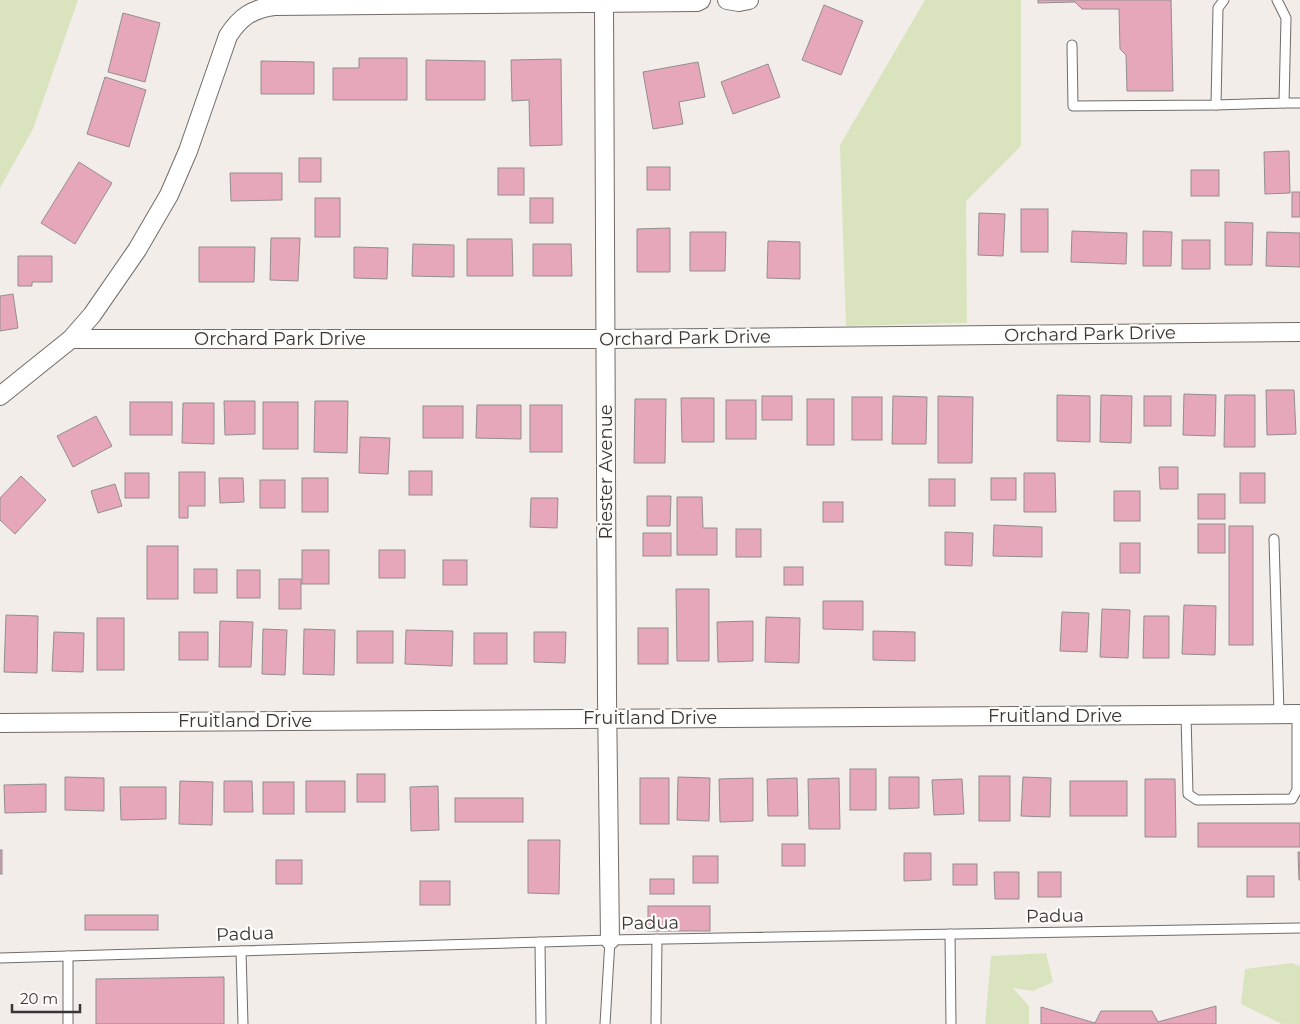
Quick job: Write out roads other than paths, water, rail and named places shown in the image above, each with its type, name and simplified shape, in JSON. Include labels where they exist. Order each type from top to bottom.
[{"type":"street","points":[[0,396],[71,339],[92,315],[137,250],[169,195],[188,151],[225,44],[236,24],[246,14],[261,7],[274,6],[604,4],[697,2],[701,0]]},
{"type":"street","points":[[727,0],[740,2],[749,0]]},
{"type":"street","name":"Riester Avenue","points":[[604,4],[607,718],[610,940]]},
{"type":"street","name":"Orchard Park Drive","points":[[71,339],[606,339],[1300,332]]},
{"type":"street","name":"Fruitland Drive","points":[[0,723],[1298,714]]},
{"type":"lane","points":[[1216,105],[1218,8],[1224,0]]},
{"type":"lane","points":[[1277,0],[1286,18],[1284,103]]},
{"type":"lane","points":[[1072,45],[1073,106],[1300,103]]},
{"type":"lane","points":[[1274,539],[1279,714]]},
{"type":"lane","points":[[1186,715],[1188,794],[1197,800],[1292,799],[1297,790],[1298,714]]},
{"type":"lane","name":"Padua","points":[[0,958],[610,940],[1300,928]]},
{"type":"lane","points":[[950,934],[951,1024]]},
{"type":"lane","points":[[656,1024],[657,939]]},
{"type":"lane","points":[[604,1024],[610,940]]},
{"type":"lane","points":[[540,942],[541,1024]]},
{"type":"lane","points":[[241,951],[242,1024]]},
{"type":"lane","points":[[68,956],[68,1024]]}]
